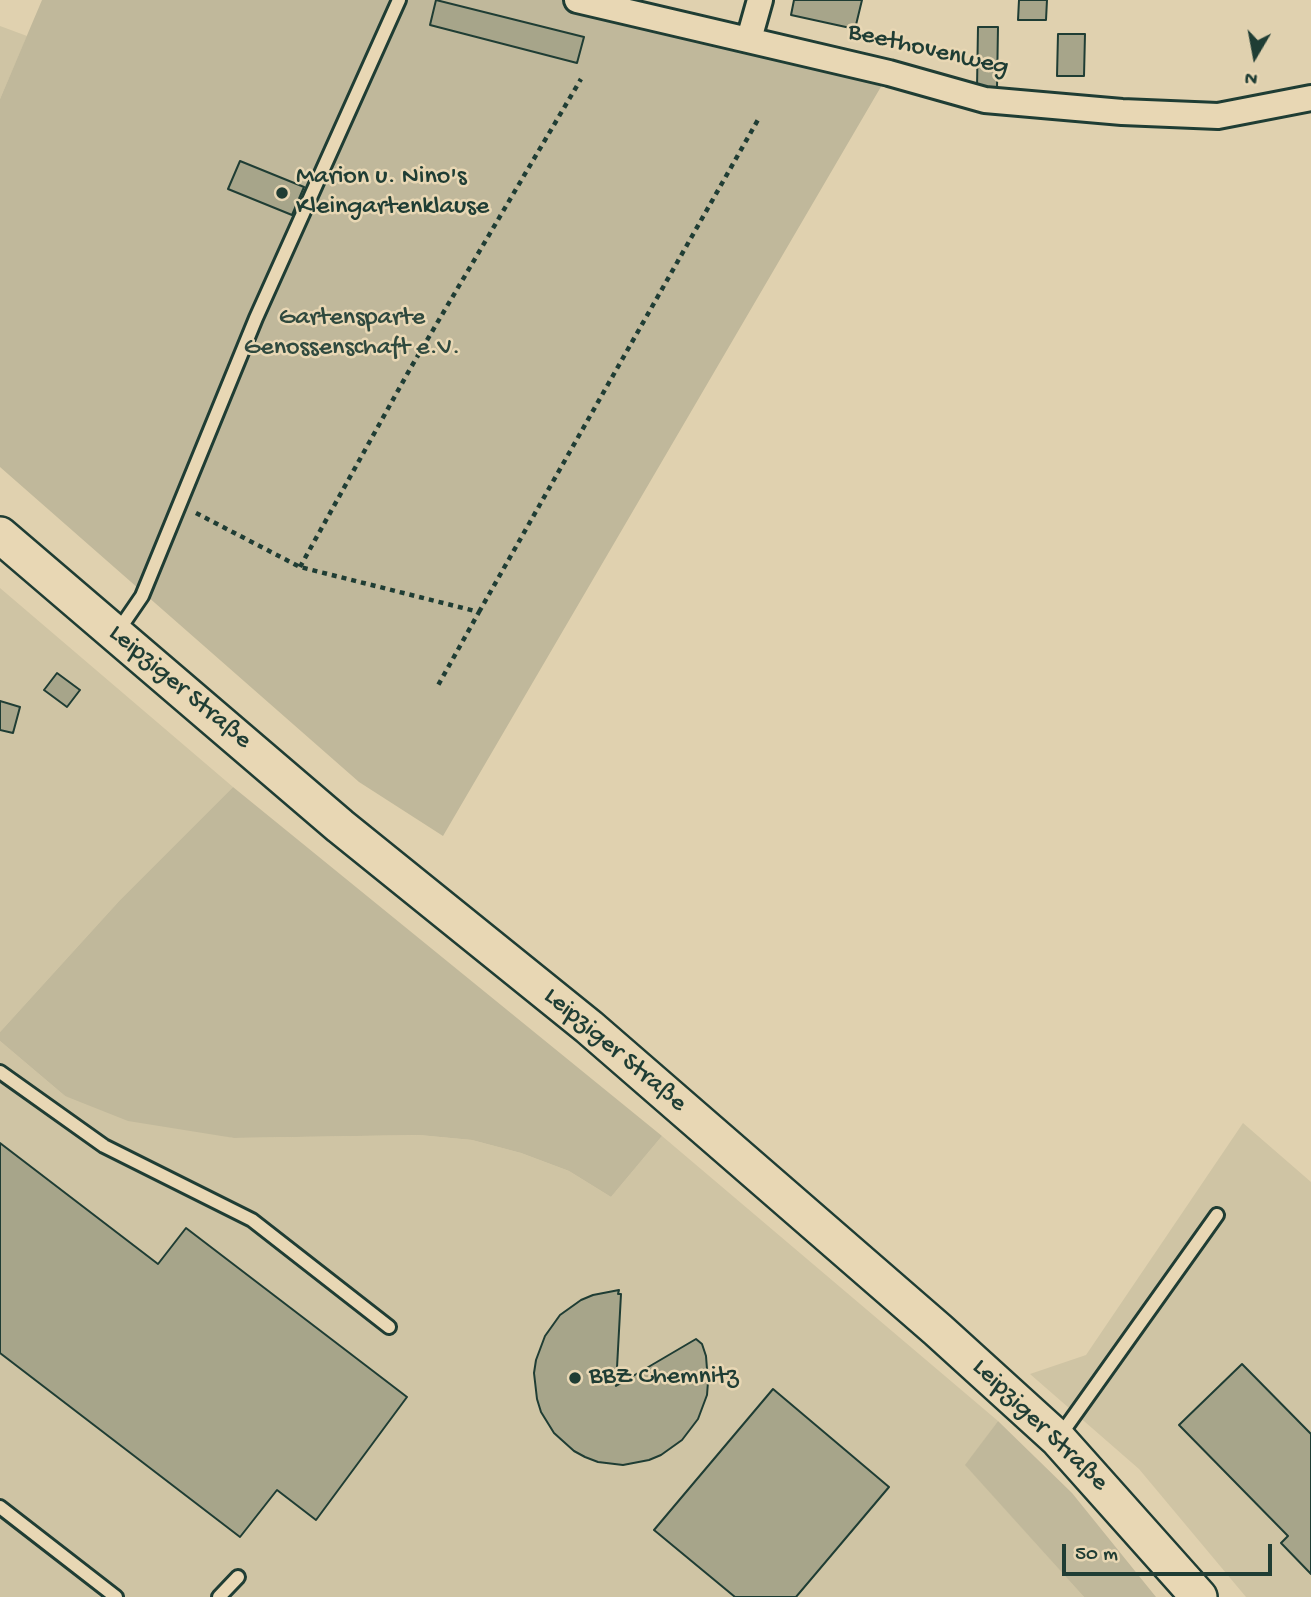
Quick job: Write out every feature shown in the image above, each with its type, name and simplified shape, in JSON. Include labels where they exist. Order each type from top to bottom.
[{"type":"main road","name":"Leipziger Straße","points":[[0,536],[340,826],[599,1036],[938,1330],[1058,1439],[1199,1597]]},
{"type":"street","name":"Beethovenweg","points":[[577,0],[890,73],[985,100],[1122,112],[1218,116],[1311,98]]},
{"type":"street","points":[[749,39],[760,0]]},
{"type":"lane","points":[[115,634],[142,596],[256,318],[398,0]]},
{"type":"lane","points":[[0,1072],[104,1146],[251,1220],[390,1327]]},
{"type":"lane","points":[[1058,1439],[1217,1215]]},
{"type":"lane","points":[[0,1507],[116,1597]]},
{"type":"lane","points":[[219,1597],[238,1577]]},
{"type":"path","points":[[300,568],[410,369],[581,79]]},
{"type":"path","points":[[436,689],[759,118]]},
{"type":"path","points":[[180,504],[300,568],[479,612]]},
{"type":"shaded area","points":[[0,26],[27,36],[0,99]]},
{"type":"shaded area","points":[[0,588],[233,787],[120,900],[0,1032]]},
{"type":"shaded area","points":[[0,1041],[65,1096],[234,1138],[419,1135],[472,1140],[521,1153],[569,1171],[611,1197],[662,1136],[998,1421],[966,1465],[1084,1597],[0,1597]]},
{"type":"shaded area","points":[[1243,1123],[1311,1182],[1311,1597],[1246,1597],[1139,1469],[1030,1374],[1086,1355]]},
{"type":"green space","name":"Gartensparte Genossenschaft e.V.","points":[[42,0],[577,0],[889,73],[443,836],[359,782],[0,467],[0,99]]},
{"type":"green space","points":[[233,787],[662,1136],[611,1197],[569,1171],[521,1153],[472,1140],[419,1135],[234,1138],[128,1121],[65,1096],[0,1041],[0,1032],[120,900]]},
{"type":"green space","points":[[998,1421],[1072,1493],[1156,1597],[1084,1597],[965,1465]]},
{"type":"building","points":[[436,0],[584,37],[577,63],[430,25]]},
{"type":"building","points":[[794,0],[862,0],[855,29],[791,15]]},
{"type":"building","points":[[1019,0],[1047,0],[1046,20],[1018,20]]},
{"type":"building","points":[[978,27],[998,27],[997,88],[977,88]]},
{"type":"building","points":[[1058,34],[1085,34],[1084,76],[1057,76]]},
{"type":"building","points":[[240,161],[304,187],[292,215],[228,189]]},
{"type":"building","points":[[57,673],[80,690],[67,707],[44,690]]},
{"type":"building","points":[[0,701],[20,707],[13,733],[0,730]]},
{"type":"building","points":[[0,1143],[158,1264],[186,1228],[407,1397],[316,1520],[277,1490],[240,1537],[0,1353]]},
{"type":"building","name":"BBZ Chemnitz","points":[[619,1290],[618,1294],[621,1294],[616,1386],[696,1339],[702,1344],[706,1356],[708,1382],[707,1395],[698,1419],[682,1440],[661,1455],[623,1465],[598,1462],[585,1457],[554,1433],[541,1412],[534,1373],[545,1336],[560,1315],[581,1300]]},
{"type":"building","points":[[1242,1364],[1311,1434],[1311,1574],[1281,1543],[1288,1536],[1179,1425]]},
{"type":"building","points":[[773,1389],[889,1487],[796,1597],[735,1597],[654,1530]]},
{"type":"place","name":"Marion u. Nino's Kleingartenklause","points":[[282,193]]},
{"type":"place","name":"BBZ Chemnitz","points":[[575,1378]]}]
